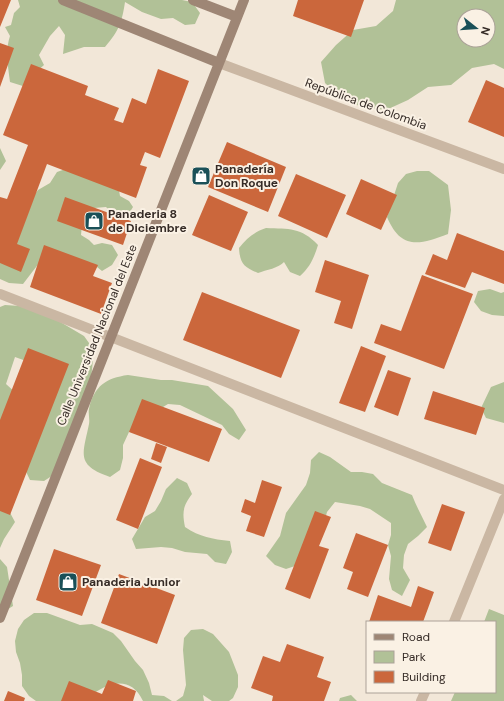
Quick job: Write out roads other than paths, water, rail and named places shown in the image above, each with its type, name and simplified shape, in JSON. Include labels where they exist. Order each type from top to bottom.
[{"type":"street","points":[[63,0],[219,63]]},
{"type":"street","points":[[193,0],[237,17]]},
{"type":"street","name":"Calle Universidad Nacional del Este","points":[[0,618],[244,0]]},
{"type":"street","name":"República de Colombia","points":[[219,63],[504,169]]},
{"type":"street","points":[[0,294],[504,490]]},
{"type":"street","points":[[454,621],[504,499]]},
{"type":"place","name":"Panadería Don Roque","points":[[201,176]]},
{"type":"place","name":"Panaderia 8 de Diciembre","points":[[94,221]]},
{"type":"place","name":"Panaderia Junior","points":[[68,582]]}]
